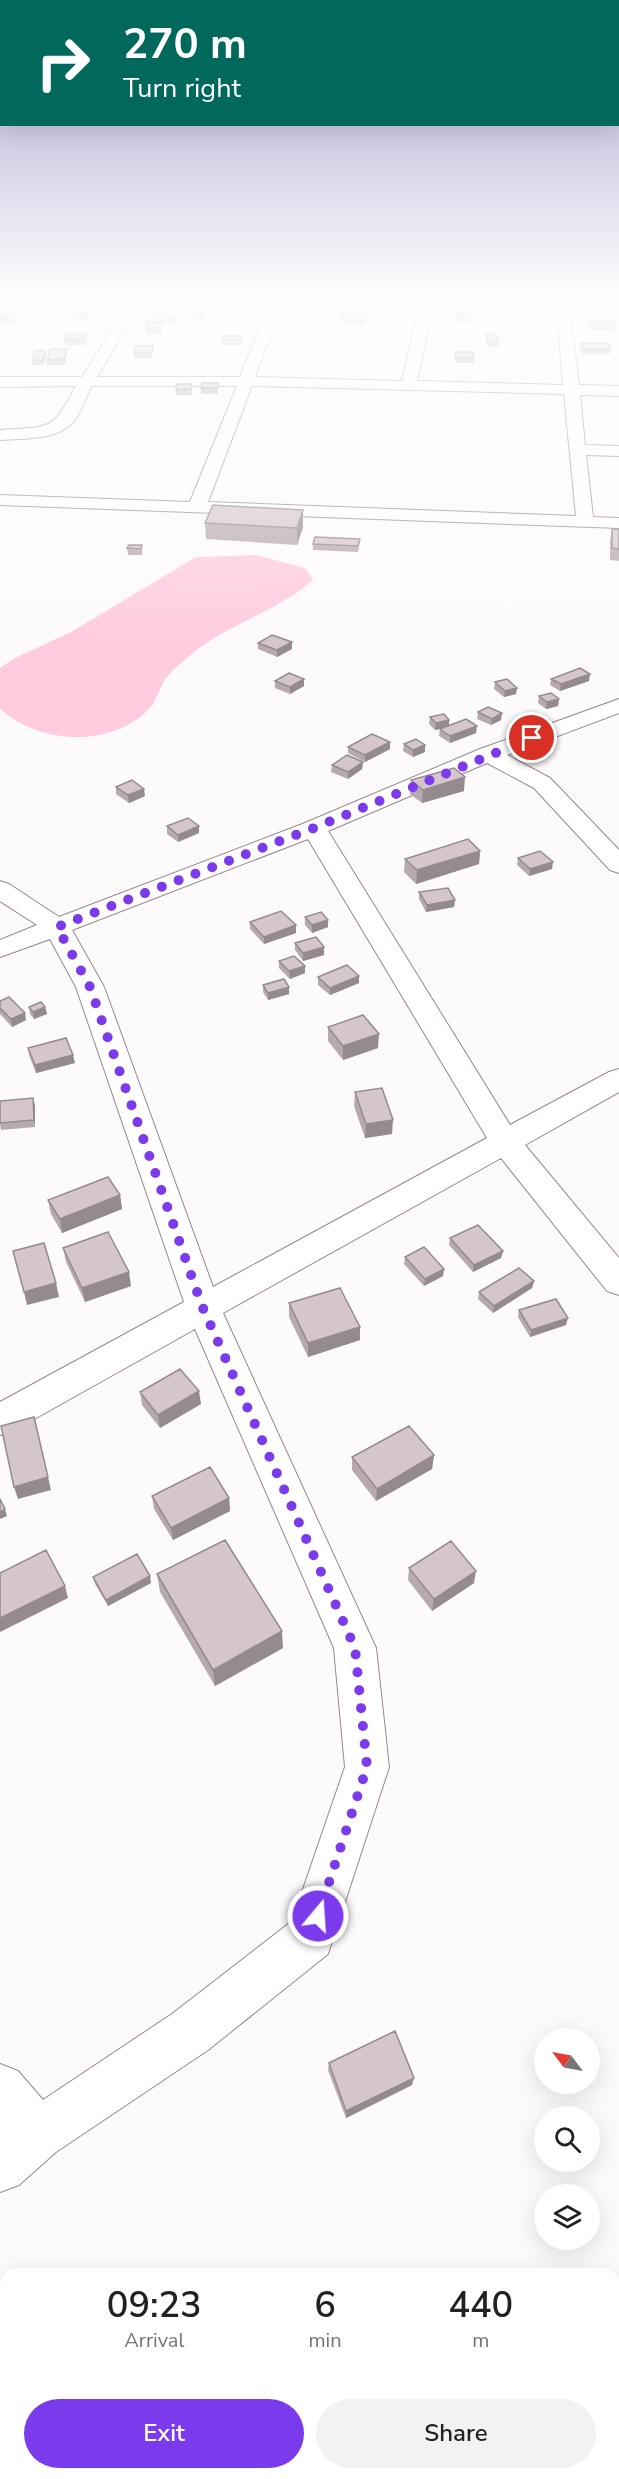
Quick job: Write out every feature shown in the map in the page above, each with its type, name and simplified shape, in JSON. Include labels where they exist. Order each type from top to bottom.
[{"type":"street","points":[[0,435],[20,435],[58,426],[69,416]]},
{"type":"street","points":[[197,507],[233,416]]},
{"type":"street","points":[[575,416],[585,521]]},
{"type":"street","points":[[578,450],[619,451]]},
{"type":"street","points":[[0,500],[619,523]]},
{"type":"street","points":[[0,949],[314,828],[488,754],[619,706]]},
{"type":"street","points":[[488,754],[542,783],[619,865]]},
{"type":"street","points":[[314,828],[505,1142],[619,1282]]},
{"type":"street","points":[[0,889],[57,927],[90,987],[202,1306],[355,1648],[367,1767],[311,1937],[190,2032],[38,2134],[0,2166]]},
{"type":"street","points":[[0,1420],[202,1306],[619,1079]]},
{"type":"street","points":[[0,2089],[38,2134]]},
{"type":"shaded area","points":[[256,555],[305,568],[313,580],[286,599],[227,630],[199,648],[168,675],[150,708],[131,723],[94,736],[53,735],[16,721],[0,709],[0,668],[15,658],[71,632],[196,557]]},
{"type":"building","points":[[213,505],[303,510],[297,528],[205,523]]},
{"type":"building","points":[[612,529],[619,529],[619,549],[612,548]]},
{"type":"building","points":[[315,537],[360,539],[358,546],[313,544]]},
{"type":"building","points":[[129,545],[142,545],[141,549],[127,548]]},
{"type":"building","points":[[272,635],[292,642],[277,650],[258,643]]},
{"type":"building","points":[[580,668],[590,674],[561,684],[551,679]]},
{"type":"building","points":[[289,673],[304,679],[290,687],[275,681]]},
{"type":"building","points":[[507,679],[517,688],[505,691],[495,682]]},
{"type":"building","points":[[551,693],[559,699],[547,702],[539,696]]},
{"type":"building","points":[[488,707],[502,713],[492,719],[478,712]]},
{"type":"building","points":[[444,714],[449,720],[436,723],[430,717]]},
{"type":"building","points":[[466,719],[477,726],[450,736],[440,729]]},
{"type":"building","points":[[372,734],[390,742],[365,755],[348,747]]},
{"type":"building","points":[[416,739],[425,745],[413,750],[404,744]]},
{"type":"building","points":[[347,755],[363,762],[348,772],[332,765]]},
{"type":"building","points":[[454,768],[465,777],[423,790],[411,780]]},
{"type":"building","points":[[132,780],[144,789],[128,795],[116,787]]},
{"type":"building","points":[[188,818],[199,826],[178,835],[167,826]]},
{"type":"building","points":[[468,839],[480,851],[417,870],[405,859]]},
{"type":"building","points":[[540,851],[553,862],[530,869],[518,858]]},
{"type":"building","points":[[448,888],[455,900],[427,905],[419,892]]},
{"type":"building","points":[[281,911],[296,925],[264,937],[250,922]]},
{"type":"building","points":[[321,912],[328,920],[312,925],[305,917]]},
{"type":"building","points":[[316,937],[324,947],[303,953],[295,943]]},
{"type":"building","points":[[294,956],[305,966],[289,971],[279,961]]},
{"type":"building","points":[[347,965],[359,976],[330,988],[318,977]]},
{"type":"building","points":[[284,979],[289,987],[268,993],[263,985]]},
{"type":"building","points":[[9,997],[25,1013],[11,1019],[0,1008],[0,1001]]},
{"type":"building","points":[[41,1002],[45,1007],[33,1012],[29,1007]]},
{"type":"building","points":[[363,1015],[379,1034],[343,1046],[328,1027]]},
{"type":"building","points":[[66,1038],[73,1055],[35,1065],[28,1048]]},
{"type":"building","points":[[382,1088],[393,1120],[366,1124],[355,1092]]},
{"type":"building","points":[[33,1098],[34,1120],[0,1123],[0,1101]]},
{"type":"building","points":[[108,1177],[120,1195],[60,1219],[48,1200]]},
{"type":"building","points":[[478,1225],[503,1251],[474,1265],[450,1238]]},
{"type":"building","points":[[108,1232],[129,1272],[82,1288],[63,1248]]},
{"type":"building","points":[[44,1243],[56,1283],[24,1292],[13,1251]]},
{"type":"building","points":[[424,1247],[444,1269],[425,1279],[405,1257]]},
{"type":"building","points":[[519,1268],[534,1281],[494,1306],[479,1292]]},
{"type":"building","points":[[340,1288],[360,1327],[308,1343],[289,1303]]},
{"type":"building","points":[[556,1299],[568,1318],[531,1330],[519,1310]]},
{"type":"building","points":[[180,1369],[199,1391],[158,1415],[140,1392]]},
{"type":"building","points":[[34,1417],[48,1477],[14,1487],[1,1426]]},
{"type":"building","points":[[409,1426],[434,1455],[377,1489],[352,1457]]},
{"type":"building","points":[[210,1467],[229,1498],[171,1528],[152,1496]]},
{"type":"building","points":[[0,1499],[5,1509],[0,1512]]},
{"type":"building","points":[[225,1540],[282,1631],[213,1670],[157,1574]]},
{"type":"building","points":[[451,1541],[476,1571],[434,1599],[409,1568]]},
{"type":"building","points":[[46,1550],[65,1586],[0,1618],[0,1573]]},
{"type":"building","points":[[137,1554],[150,1576],[106,1600],[93,1577]]},
{"type":"building","points":[[395,2031],[414,2078],[346,2111],[329,2063]]},
{"type":"route","points":[[318,1916],[367,1767],[355,1648],[202,1306],[90,987],[57,927],[314,828],[488,754],[532,738]]}]
